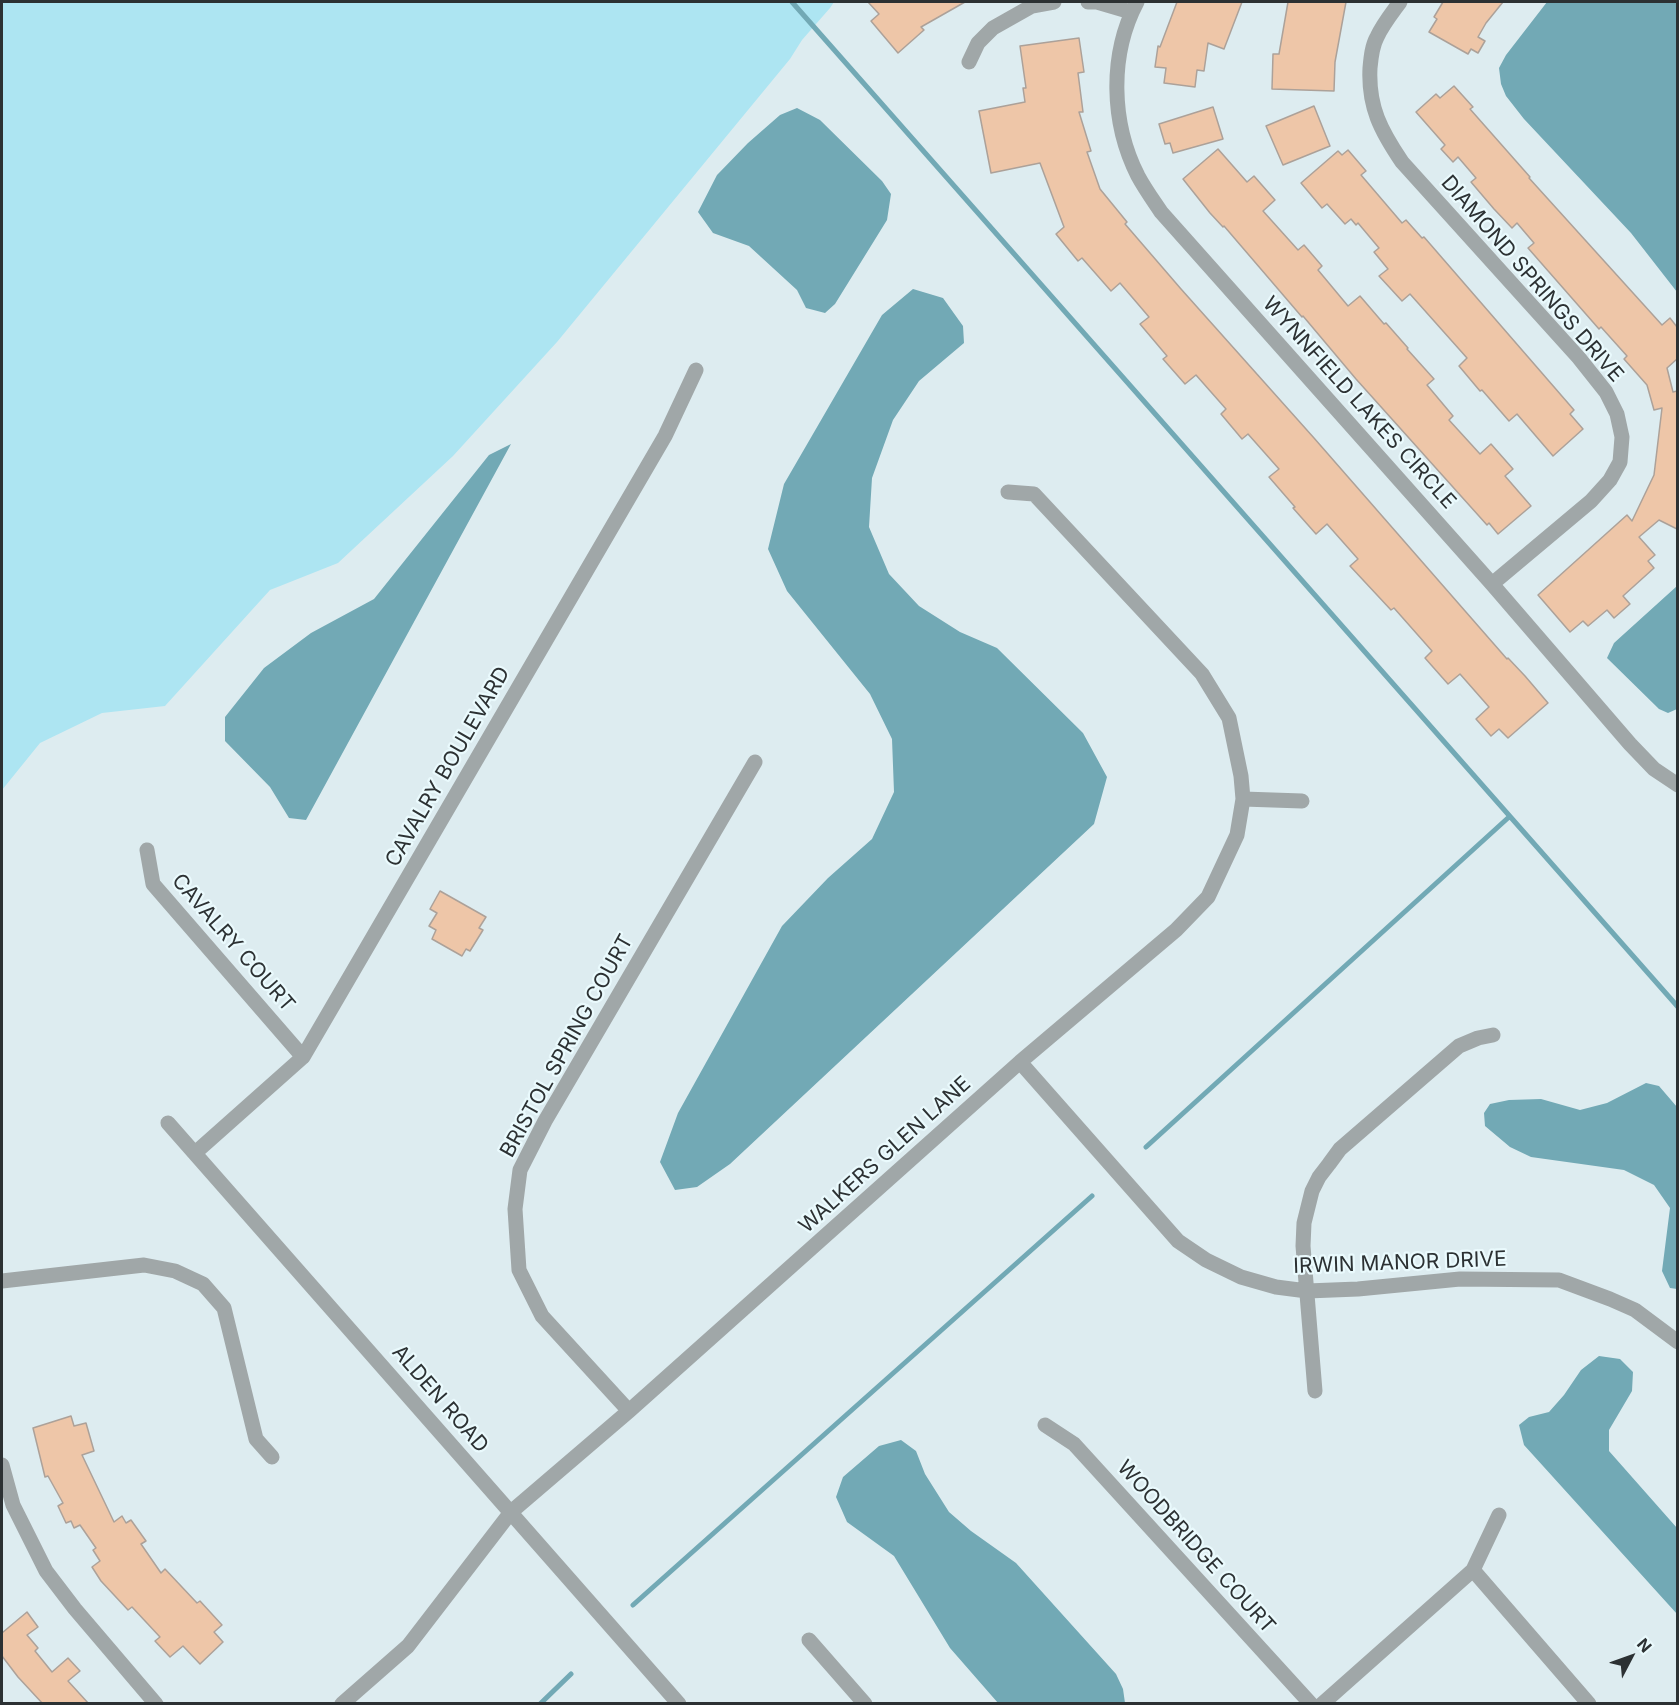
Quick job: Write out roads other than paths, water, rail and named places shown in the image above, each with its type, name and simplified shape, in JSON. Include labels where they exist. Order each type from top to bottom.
[{"type":"street","points":[[969,62],[978,43],[993,28],[1032,6],[1054,2]]},
{"type":"street","points":[[1088,2],[1134,7]]},
{"type":"street","name":"DIAMOND SPRINGS DRIVE","points":[[1400,2],[1376,38],[1372,53],[1370,84],[1381,129],[1402,162],[1579,358],[1606,392],[1620,426],[1622,449],[1620,462],[1611,480],[1591,501],[1492,584]]},
{"type":"street","name":"WYNNFIELD LAKES CIRCLE","points":[[1134,7],[1124,34],[1116,78],[1123,132],[1131,160],[1150,195],[1170,223],[1492,584],[1628,742],[1654,769],[1677,785]]},
{"type":"street","name":"CAVALRY BOULEVARD","points":[[195,1153],[303,1057],[665,436],[696,370]]},
{"type":"street","name":"WALKERS GLEN LANE","points":[[342,1704],[408,1646],[511,1512],[629,1411],[1020,1062],[1176,930],[1208,897],[1237,835],[1243,800],[1230,718],[1202,674],[1034,494],[1008,492]]},
{"type":"street","name":"BRISTOL SPRING COURT","points":[[629,1411],[542,1316],[519,1270],[515,1209],[520,1170],[544,1121],[754,762]]},
{"type":"street","points":[[1243,800],[1302,801]]},
{"type":"street","name":"CAVALRY COURT","points":[[147,850],[153,884],[303,1057]]},
{"type":"street","points":[[1315,1391],[1303,1246],[1304,1223],[1312,1191],[1319,1177],[1340,1149],[1459,1046],[1493,1035]]},
{"type":"street","name":"IRWIN MANOR DRIVE","points":[[1020,1062],[1183,1245],[1206,1260],[1241,1277],[1276,1287],[1307,1291],[1358,1289],[1460,1279],[1559,1280],[1635,1310],[1677,1342]]},
{"type":"street","name":"ALDEN ROAD","points":[[168,1123],[680,1704]]},
{"type":"street","points":[[2,1281],[144,1265],[176,1271],[203,1284],[224,1308],[256,1438],[272,1457]]},
{"type":"street","name":"WOODBRIDGE COURT","points":[[1045,1425],[1074,1444],[1311,1704]]},
{"type":"street","points":[[2,1465],[13,1505],[46,1571],[75,1609],[156,1704]]},
{"type":"street","points":[[1323,1704],[1473,1570],[1499,1515]]},
{"type":"street","points":[[1473,1570],[1590,1704]]},
{"type":"street","points":[[809,1640],[865,1704]]},
{"type":"waterway","points":[[792,2],[1678,1007]]},
{"type":"waterway","points":[[1146,1147],[1509,817]]},
{"type":"waterway","points":[[633,1605],[1092,1196]]},
{"type":"waterway","points":[[540,1704],[571,1674]]}]
